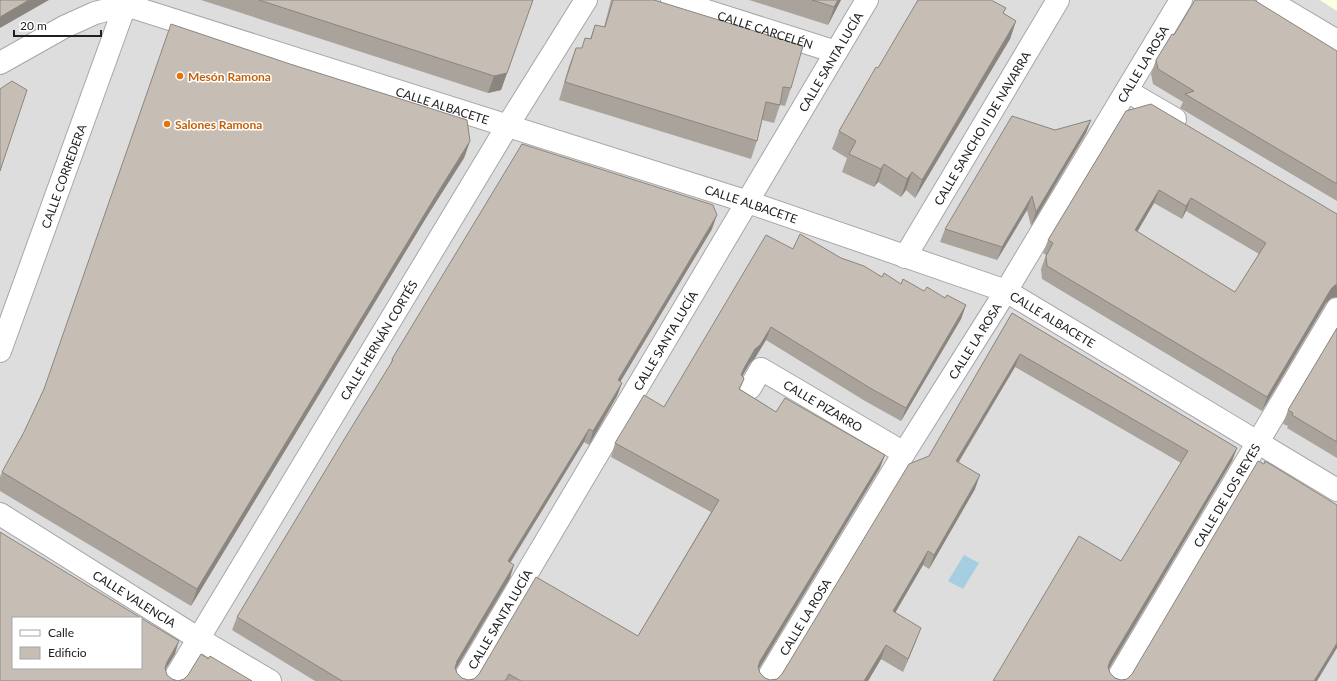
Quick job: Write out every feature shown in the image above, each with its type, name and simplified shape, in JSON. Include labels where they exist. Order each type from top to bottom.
[{"type":"street","name":"CALLE HERNÁN CORTÉS","points":[[173,681],[508,125],[586,0]]},
{"type":"street","name":"CALLE CARCELÉN","points":[[672,0],[836,52]]},
{"type":"street","name":"CALLE SANTA LUCÍA","points":[[463,681],[867,0]]},
{"type":"street","name":"CALLE SANCHO II DE NAVARRA","points":[[905,257],[1058,0]]},
{"type":"street","name":"CALLE LA ROSA","points":[[766,681],[904,453],[1006,291],[1181,0]]},
{"type":"street","points":[[1268,0],[1337,41]]},
{"type":"street","name":"CALLE ALBACETE","points":[[126,3],[748,202],[1006,291],[1337,490]]},
{"type":"street","points":[[0,63],[64,27],[94,13],[126,3]]},
{"type":"street","name":"CALLE CORREDERA","points":[[0,352],[126,3]]},
{"type":"street","points":[[1127,91],[1195,131]]},
{"type":"street","name":"CALLE DE LOS REYES","points":[[1116,681],[1337,309]]},
{"type":"street","name":"CALLE PIZARRO","points":[[750,388],[761,369],[904,453]]},
{"type":"street","name":"CALLE VALENCIA","points":[[0,514],[199,639],[270,681]]},
{"type":"shaded area","points":[[0,0],[1337,0],[1337,681],[0,681]]},
{"type":"shaded area","points":[[1320,0],[1337,0],[1337,11]]},
{"type":"water","points":[[964,555],[979,563],[963,589],[948,581]]},
{"type":"building","points":[[0,0],[29,0],[0,17]]},
{"type":"building","points":[[259,0],[533,0],[507,73],[494,76]]},
{"type":"building","points":[[613,0],[654,0],[803,46],[791,88],[783,87],[780,105],[766,102],[757,141],[565,82],[576,48],[582,48],[585,38],[591,39],[595,25],[605,27]]},
{"type":"building","points":[[812,0],[838,0],[834,7]]},
{"type":"building","points":[[918,0],[991,0],[1006,8],[1003,13],[1016,21],[922,180],[912,172],[907,179],[884,164],[881,169],[849,154],[856,141],[839,131],[876,67],[878,68]]},
{"type":"building","points":[[1195,0],[1254,0],[1337,51],[1337,184],[1185,94],[1194,91],[1158,69],[1156,60],[1172,34],[1174,35]]},
{"type":"building","points":[[171,24],[290,64],[467,120],[470,141],[197,589],[2,472],[24,432],[44,389]]},
{"type":"building","points":[[12,81],[27,90],[0,171],[0,89]]},
{"type":"building","points":[[1151,104],[1337,214],[1337,285],[1331,289],[1267,397],[1047,266],[1046,256],[1053,243],[1048,240],[1126,111]],"holes":[[[1159,190],[1186,206],[1191,198],[1266,243],[1235,292],[1135,230]]]},
{"type":"building","points":[[1012,116],[1055,130],[1091,120],[1036,212],[1032,196],[1002,247],[945,229]]},
{"type":"building","points":[[522,144],[713,205],[717,215],[618,380],[622,383],[593,431],[589,429],[508,561],[514,565],[457,661],[455,668],[457,673],[462,678],[468,680],[474,679],[479,674],[536,577],[638,636],[719,500],[615,443],[644,395],[664,407],[766,235],[793,249],[800,234],[841,258],[864,266],[882,277],[884,273],[901,284],[903,279],[924,291],[927,287],[945,298],[947,295],[966,305],[906,408],[870,388],[771,327],[760,345],[755,349],[744,368],[741,375],[744,379],[739,389],[776,412],[785,398],[885,455],[760,661],[758,667],[760,673],[765,678],[770,680],[777,679],[782,674],[909,464],[929,456],[1012,313],[1237,448],[1110,661],[1108,667],[1110,673],[1115,678],[1121,680],[1127,679],[1132,674],[1258,461],[1264,464],[1265,461],[1337,505],[1337,643],[1314,681],[993,681],[1079,536],[1121,561],[1188,451],[1020,354],[956,461],[980,475],[934,555],[928,551],[893,611],[921,628],[908,659],[886,645],[864,681],[521,681],[509,674],[505,681],[342,681],[237,617]]},
{"type":"building","points":[[1337,328],[1337,442],[1292,415],[1293,413],[1288,410]]},
{"type":"building","points":[[0,532],[140,617],[12,617],[12,669],[142,669],[142,618],[179,641],[165,668],[167,675],[178,681],[0,681]]},
{"type":"building","points":[[201,654],[208,659],[210,656],[252,681],[178,681],[184,679],[188,675]]},
{"type":"place","name":"Mesón Ramona","points":[[180,76]]},
{"type":"place","name":"Salones Ramona","points":[[167,124]]}]
